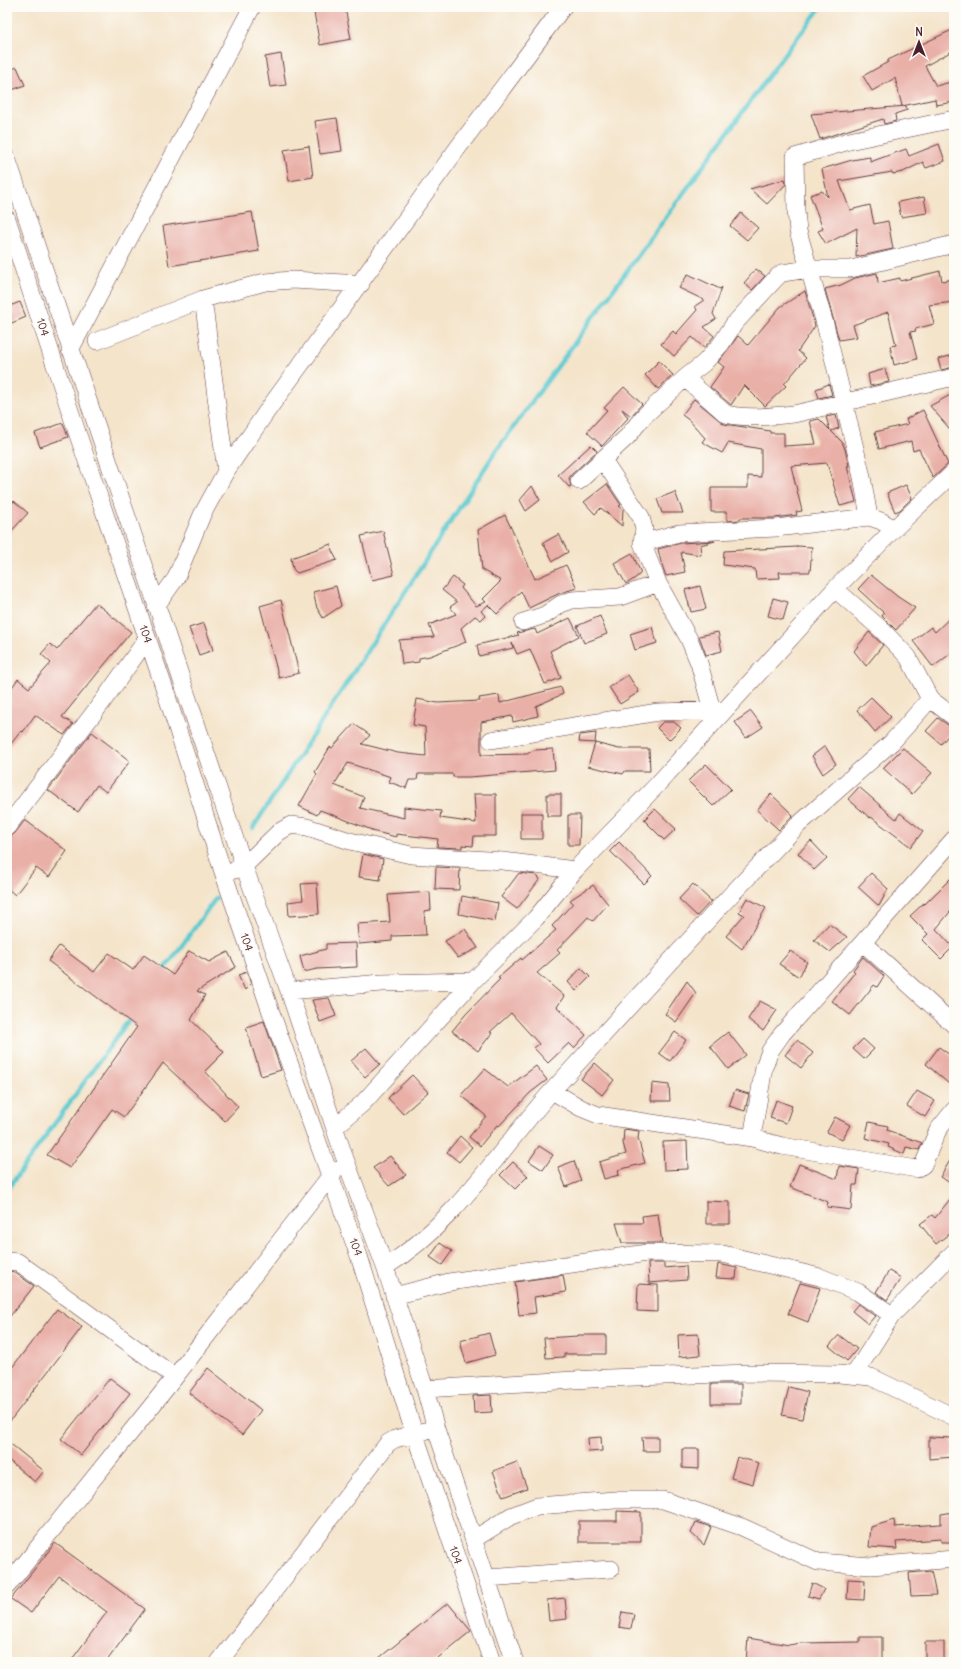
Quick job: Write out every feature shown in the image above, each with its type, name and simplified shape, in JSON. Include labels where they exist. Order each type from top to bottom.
[{"type":"street","points":[[70,350],[252,7]]},
{"type":"street","points":[[156,606],[176,578],[202,515],[226,471],[267,411],[361,284],[457,149],[563,7]]},
{"type":"street","points":[[870,517],[862,476],[825,324],[798,231],[796,211],[796,157],[849,141],[954,119]]},
{"type":"street","points":[[7,158],[70,350],[97,425],[156,606],[244,866],[289,991],[344,1156],[394,1296],[425,1389],[436,1429],[515,1662]]},
{"type":"street","name":"104","points":[[8,225],[224,874],[330,1178],[359,1256],[415,1433],[492,1662]]},
{"type":"street","points":[[579,481],[628,437],[644,416],[685,378],[704,363],[721,344],[734,324],[782,273],[809,269],[851,269],[954,244]]},
{"type":"street","points":[[97,341],[203,299],[265,282],[293,280],[361,284]]},
{"type":"street","points":[[203,299],[226,471]]},
{"type":"street","points":[[685,378],[726,414],[733,416],[774,416],[794,414],[954,378]]},
{"type":"street","points":[[77,432],[97,425]]},
{"type":"street","points":[[603,460],[641,516],[644,529],[642,543],[658,583],[689,639],[718,710]]},
{"type":"street","points":[[335,1127],[363,1102],[473,981],[536,918],[575,870],[656,786],[718,710],[894,529],[954,472]]},
{"type":"street","points":[[642,543],[679,533],[776,528],[870,517],[881,521],[894,529]]},
{"type":"street","points":[[524,622],[545,615],[561,604],[572,600],[620,597],[658,583]]},
{"type":"street","points":[[835,589],[882,630],[908,657],[930,699],[954,716]]},
{"type":"street","points":[[7,827],[103,701],[147,639]]},
{"type":"street","points":[[384,1267],[398,1259],[445,1219],[552,1091],[717,910],[793,830],[892,742],[930,699]]},
{"type":"street","points":[[491,740],[658,712],[718,710]]},
{"type":"street","points":[[224,874],[244,866],[278,832],[292,825],[307,827],[350,841],[411,855],[503,860],[575,870]]},
{"type":"street","points":[[752,1138],[764,1067],[770,1051],[782,1034],[954,839]]},
{"type":"street","points":[[863,943],[954,1025]]},
{"type":"street","points":[[289,991],[382,983],[473,981]]},
{"type":"street","points":[[552,1091],[581,1108],[598,1115],[752,1138],[782,1146],[917,1169],[923,1165],[938,1130],[954,1110]]},
{"type":"street","points":[[7,1586],[176,1377],[330,1178],[344,1156]]},
{"type":"street","points":[[854,1375],[892,1315],[954,1252]]},
{"type":"street","points":[[394,1296],[449,1282],[646,1253],[723,1254],[820,1277],[858,1292],[892,1315]]},
{"type":"street","points":[[7,1261],[18,1262],[176,1377]]},
{"type":"street","points":[[425,1389],[608,1378],[750,1373],[854,1375],[871,1377],[954,1417]]},
{"type":"street","points":[[219,1662],[388,1443],[415,1433],[436,1429]]},
{"type":"street","points":[[474,1539],[511,1516],[537,1506],[614,1500],[663,1500],[742,1527],[818,1562],[871,1566],[954,1559]]},
{"type":"street","points":[[487,1578],[611,1569]]},
{"type":"building","points":[[313,7],[345,7],[351,39],[320,45]]},
{"type":"building","points":[[954,29],[954,50],[925,66],[936,86],[954,81],[954,102],[936,105],[935,99],[902,106],[895,78],[872,91],[863,76],[888,62],[888,60]]},
{"type":"building","points":[[281,54],[286,85],[270,87],[265,57]]},
{"type":"building","points":[[17,67],[25,85],[7,92],[7,71]]},
{"type":"building","points":[[906,106],[907,110],[895,114],[896,121],[884,124],[883,119],[820,139],[811,114]]},
{"type":"building","points":[[337,118],[342,151],[320,154],[315,121]]},
{"type":"building","points":[[939,144],[945,161],[926,168],[923,162],[903,172],[893,174],[892,172],[839,181],[850,210],[870,205],[874,224],[888,221],[893,249],[856,257],[857,228],[826,244],[818,231],[823,229],[810,195],[822,191],[828,197],[822,169],[852,160],[870,157],[870,162],[906,149],[909,156]]},
{"type":"building","points":[[309,146],[313,177],[289,181],[284,150]]},
{"type":"building","points":[[785,179],[786,184],[767,204],[750,189]]},
{"type":"building","points":[[924,197],[927,213],[901,217],[898,202]]},
{"type":"building","points":[[252,212],[259,251],[169,266],[163,226]]},
{"type":"building","points":[[741,213],[758,228],[747,240],[730,226]]},
{"type":"building","points":[[756,269],[765,276],[752,290],[744,283]]},
{"type":"building","points":[[940,271],[942,281],[954,279],[954,302],[929,305],[934,324],[915,329],[916,331],[910,332],[917,359],[894,365],[890,346],[896,345],[888,312],[853,325],[857,337],[839,340],[825,289],[841,285],[855,278],[877,273],[878,283],[900,278],[900,281]]},
{"type":"building","points":[[688,274],[720,289],[722,287],[713,314],[716,319],[704,327],[714,336],[704,348],[692,337],[674,356],[661,344],[673,331],[676,334],[697,310],[695,306],[704,300],[679,288]]},
{"type":"building","points":[[805,291],[815,326],[798,351],[806,358],[784,384],[786,386],[765,406],[744,385],[731,405],[710,387],[724,367],[718,362],[738,336],[748,345],[780,307]]},
{"type":"building","points":[[20,302],[26,317],[7,325],[7,307]]},
{"type":"building","points":[[954,355],[954,367],[941,370],[938,359]]},
{"type":"building","points":[[659,361],[673,375],[658,389],[645,375]]},
{"type":"building","points":[[885,369],[889,382],[870,386],[868,374]]},
{"type":"building","points":[[829,384],[832,395],[819,398],[816,389]]},
{"type":"building","points":[[624,387],[642,404],[631,416],[622,409],[628,418],[602,446],[587,432],[607,410],[604,408]]},
{"type":"building","points":[[954,393],[954,434],[930,406]]},
{"type":"building","points":[[694,399],[724,424],[770,431],[770,433],[784,433],[784,446],[816,444],[810,421],[819,419],[830,430],[826,417],[836,415],[839,428],[831,431],[842,442],[845,449],[849,466],[847,466],[856,502],[840,506],[827,463],[791,466],[802,511],[796,512],[797,515],[775,518],[740,518],[740,520],[727,521],[727,512],[711,512],[711,488],[748,488],[748,476],[761,477],[761,449],[728,443],[722,453],[702,442],[705,438],[690,421],[682,415]]},
{"type":"building","points":[[923,410],[948,464],[933,478],[919,449],[913,451],[911,441],[879,449],[875,432],[908,424],[906,419]]},
{"type":"building","points":[[63,423],[68,437],[40,447],[35,433]]},
{"type":"building","points":[[591,445],[597,451],[572,474],[569,478],[571,486],[569,487],[558,475]]},
{"type":"building","points":[[607,484],[621,505],[619,506],[623,509],[622,526],[601,508],[595,514],[584,502]]},
{"type":"building","points":[[906,485],[912,498],[900,510],[895,512],[887,493]]},
{"type":"building","points":[[532,486],[540,500],[526,511],[520,500]]},
{"type":"building","points":[[675,492],[683,513],[662,513],[657,499]]},
{"type":"building","points":[[14,501],[28,513],[7,536],[7,509]]},
{"type":"building","points":[[505,515],[535,579],[566,565],[577,588],[560,593],[529,608],[521,591],[497,614],[488,605],[481,611],[485,616],[481,620],[475,616],[461,628],[466,642],[430,656],[419,658],[419,662],[402,664],[399,640],[434,637],[429,625],[456,614],[450,607],[457,602],[442,590],[453,577],[463,585],[461,588],[476,606],[486,602],[483,599],[501,581],[482,570],[478,530]]},
{"type":"building","points":[[383,531],[394,575],[372,580],[361,536]]},
{"type":"building","points":[[559,534],[568,552],[553,561],[543,543]]},
{"type":"building","points":[[715,541],[700,545],[701,555],[681,552],[685,572],[666,576],[658,549],[681,543]]},
{"type":"building","points":[[331,544],[332,551],[337,560],[297,573],[293,569],[291,558]]},
{"type":"building","points":[[797,546],[812,547],[810,572],[779,572],[780,578],[756,579],[755,569],[723,565],[724,551]]},
{"type":"building","points":[[632,553],[641,573],[626,584],[614,563]]},
{"type":"building","points":[[871,575],[898,597],[915,608],[896,630],[882,616],[884,613],[858,589]]},
{"type":"building","points":[[336,586],[341,606],[323,618],[317,608],[313,592]]},
{"type":"building","points":[[700,586],[706,609],[691,612],[685,590]]},
{"type":"building","points":[[773,598],[788,602],[783,620],[768,616]]},
{"type":"building","points":[[281,600],[299,673],[279,678],[260,606]]},
{"type":"building","points":[[96,603],[131,632],[62,717],[73,724],[64,735],[35,715],[23,732],[21,731],[7,749],[7,694],[18,679],[29,688],[51,663],[41,654],[50,644],[57,650]]},
{"type":"building","points":[[954,614],[954,651],[933,667],[913,641],[931,627],[935,632]]},
{"type":"building","points":[[600,616],[607,634],[584,643],[577,626]]},
{"type":"building","points":[[570,618],[579,636],[550,651],[561,678],[545,684],[530,649],[517,654],[512,643],[513,648],[479,656],[477,645],[519,635],[517,633],[535,629],[537,634]]},
{"type":"building","points":[[204,623],[213,650],[199,655],[189,628]]},
{"type":"building","points":[[652,627],[657,643],[635,650],[630,634]]},
{"type":"building","points":[[718,632],[722,651],[706,655],[699,636]]},
{"type":"building","points":[[869,632],[883,645],[866,666],[854,651]]},
{"type":"building","points":[[628,675],[639,692],[620,704],[609,687]]},
{"type":"building","points":[[561,687],[563,694],[536,706],[538,716],[513,722],[512,716],[481,722],[481,755],[527,754],[534,750],[553,749],[555,770],[469,777],[453,777],[453,774],[418,774],[417,780],[409,780],[406,788],[389,782],[391,777],[348,763],[334,785],[364,797],[360,808],[404,818],[404,807],[441,811],[440,818],[476,823],[474,794],[496,794],[496,836],[474,836],[473,846],[462,845],[462,848],[437,847],[438,839],[396,834],[396,837],[372,831],[320,810],[317,815],[299,806],[317,774],[315,772],[330,747],[332,748],[354,724],[370,735],[362,744],[398,753],[426,756],[425,727],[413,725],[417,699],[438,703],[480,701],[479,698],[499,695],[500,703]]},
{"type":"building","points":[[871,697],[891,717],[875,732],[857,710]]},
{"type":"building","points":[[751,711],[763,727],[746,738],[735,722]]},
{"type":"building","points":[[938,718],[954,729],[941,744],[926,731]]},
{"type":"building","points":[[663,722],[674,722],[681,728],[669,740],[657,728]]},
{"type":"building","points":[[92,732],[130,761],[106,792],[97,785],[78,812],[48,790]]},
{"type":"building","points":[[596,733],[595,743],[579,742],[580,735]]},
{"type":"building","points":[[595,743],[619,749],[649,749],[650,771],[625,771],[623,774],[588,766]]},
{"type":"building","points":[[825,746],[836,764],[823,774],[812,756]]},
{"type":"building","points":[[903,748],[932,773],[912,794],[883,768]]},
{"type":"building","points":[[706,764],[731,789],[713,806],[688,781]]},
{"type":"building","points":[[859,787],[896,819],[900,813],[923,831],[911,847],[871,817],[870,818],[848,799]]},
{"type":"building","points":[[547,794],[561,794],[561,816],[547,816]]},
{"type":"building","points":[[771,794],[793,815],[779,830],[757,810]]},
{"type":"building","points":[[655,809],[676,829],[664,840],[644,820]]},
{"type":"building","points":[[521,813],[542,813],[542,839],[521,839]]},
{"type":"building","points":[[568,815],[580,815],[579,845],[568,845]]},
{"type":"building","points":[[25,820],[67,851],[49,877],[36,868],[15,895],[7,888],[7,839],[15,833]]},
{"type":"building","points":[[811,841],[827,858],[814,870],[798,853]]},
{"type":"building","points":[[619,842],[652,876],[644,884],[610,851]]},
{"type":"building","points":[[363,854],[383,859],[380,880],[359,877]]},
{"type":"building","points":[[436,867],[460,868],[459,890],[435,889]]},
{"type":"building","points":[[519,873],[536,875],[540,879],[517,909],[501,897]]},
{"type":"building","points":[[871,873],[888,889],[879,906],[858,887]]},
{"type":"building","points":[[954,875],[954,907],[936,929],[953,947],[941,959],[922,940],[928,934],[910,916],[924,903],[925,904]]},
{"type":"building","points":[[317,883],[319,914],[289,916],[288,902],[303,900],[301,884]]},
{"type":"building","points":[[693,884],[711,901],[697,916],[679,899]]},
{"type":"building","points":[[593,885],[608,904],[593,921],[588,917],[557,950],[560,953],[537,973],[564,996],[557,1007],[586,1035],[574,1048],[569,1043],[548,1063],[534,1048],[539,1044],[511,1013],[490,1032],[492,1033],[478,1051],[452,1031],[466,1014],[500,979],[498,978],[521,958],[522,960],[556,930],[552,926],[573,903],[570,900]]},
{"type":"building","points":[[430,892],[431,910],[424,911],[426,935],[392,936],[392,941],[359,944],[357,924],[390,922],[388,895]]},
{"type":"building","points":[[462,896],[498,903],[495,921],[459,914]]},
{"type":"building","points":[[747,898],[766,908],[742,949],[726,936],[744,915],[739,912]]},
{"type":"building","points":[[829,924],[847,937],[830,952],[814,940]]},
{"type":"building","points":[[465,929],[478,948],[458,958],[445,941]]},
{"type":"building","points":[[356,943],[357,967],[317,969],[304,972],[300,956],[326,949],[326,944]]},
{"type":"building","points":[[59,946],[94,972],[109,953],[133,970],[144,955],[173,975],[189,951],[209,962],[228,952],[236,967],[197,991],[205,995],[191,1020],[224,1052],[205,1071],[238,1107],[225,1121],[163,1063],[124,1117],[112,1109],[70,1168],[47,1155],[137,1027],[48,961]]},
{"type":"building","points":[[790,951],[807,962],[799,977],[779,964]]},
{"type":"building","points":[[863,957],[884,976],[877,987],[874,985],[850,1015],[832,1001],[855,972],[853,970]]},
{"type":"building","points":[[581,968],[590,977],[576,991],[568,982]]},
{"type":"building","points":[[247,972],[251,984],[245,990],[238,975]]},
{"type":"building","points":[[687,981],[696,993],[676,1022],[665,1014]]},
{"type":"building","points":[[329,998],[336,1016],[320,1022],[312,1000]]},
{"type":"building","points":[[760,1001],[777,1010],[763,1031],[748,1019]]},
{"type":"building","points":[[264,1021],[281,1070],[261,1076],[246,1027]]},
{"type":"building","points":[[675,1032],[686,1040],[670,1061],[659,1053]]},
{"type":"building","points":[[728,1032],[746,1055],[728,1069],[710,1046]]},
{"type":"building","points":[[863,1039],[874,1049],[864,1059],[853,1049]]},
{"type":"building","points":[[797,1040],[813,1053],[801,1068],[785,1055]]},
{"type":"building","points":[[939,1047],[954,1058],[954,1077],[949,1084],[926,1064]]},
{"type":"building","points":[[366,1048],[380,1064],[365,1077],[351,1061]]},
{"type":"building","points":[[595,1063],[614,1080],[602,1095],[581,1079]]},
{"type":"building","points":[[536,1066],[547,1080],[530,1093],[499,1126],[497,1125],[480,1146],[469,1137],[486,1116],[461,1095],[485,1069],[508,1087]]},
{"type":"building","points":[[412,1075],[428,1092],[403,1114],[388,1098]]},
{"type":"building","points":[[652,1083],[669,1085],[670,1101],[651,1101]]},
{"type":"building","points":[[735,1090],[749,1094],[745,1111],[729,1106]]},
{"type":"building","points":[[917,1091],[935,1101],[925,1117],[907,1106]]},
{"type":"building","points":[[776,1100],[792,1106],[786,1123],[770,1118]]},
{"type":"building","points":[[835,1117],[850,1125],[842,1140],[827,1132]]},
{"type":"building","points":[[869,1122],[888,1126],[887,1130],[922,1143],[919,1150],[906,1147],[904,1154],[888,1147],[889,1144],[865,1138]]},
{"type":"building","points":[[624,1129],[639,1131],[638,1138],[645,1163],[618,1170],[619,1175],[604,1179],[599,1162],[626,1154],[623,1143]]},
{"type":"building","points":[[460,1136],[472,1147],[459,1162],[447,1152]]},
{"type":"building","points":[[687,1141],[688,1169],[664,1170],[663,1142]]},
{"type":"building","points":[[539,1146],[553,1155],[543,1170],[529,1161]]},
{"type":"building","points":[[954,1154],[954,1185],[940,1177]]},
{"type":"building","points":[[390,1156],[406,1175],[389,1186],[373,1168]]},
{"type":"building","points":[[574,1161],[581,1181],[566,1187],[558,1167]]},
{"type":"building","points":[[513,1162],[528,1176],[515,1189],[500,1175]]},
{"type":"building","points":[[799,1164],[837,1179],[839,1166],[859,1169],[857,1185],[853,1185],[851,1210],[827,1207],[828,1202],[790,1187]]},
{"type":"building","points":[[954,1194],[954,1230],[936,1244],[920,1224],[932,1215],[935,1218]]},
{"type":"building","points":[[706,1201],[730,1202],[730,1224],[706,1224]]},
{"type":"building","points":[[658,1214],[662,1243],[622,1243],[616,1223],[643,1223],[642,1216]]},
{"type":"building","points":[[440,1243],[452,1251],[442,1265],[430,1257]]},
{"type":"building","points":[[648,1263],[664,1263],[664,1268],[686,1266],[687,1280],[649,1283]]},
{"type":"building","points":[[718,1264],[737,1268],[736,1279],[716,1278]]},
{"type":"building","points":[[11,1271],[34,1286],[7,1320],[7,1277]]},
{"type":"building","points":[[889,1271],[901,1278],[887,1300],[876,1292]]},
{"type":"building","points":[[563,1275],[566,1292],[534,1297],[536,1313],[519,1315],[515,1282]]},
{"type":"building","points":[[800,1283],[820,1288],[808,1322],[788,1314]]},
{"type":"building","points":[[638,1284],[658,1285],[658,1312],[637,1311]]},
{"type":"building","points":[[858,1304],[875,1316],[868,1324],[852,1311]]},
{"type":"building","points":[[57,1309],[82,1327],[7,1425],[7,1374]]},
{"type":"building","points":[[489,1333],[495,1355],[466,1363],[460,1341]]},
{"type":"building","points":[[698,1334],[700,1355],[679,1357],[678,1335]]},
{"type":"building","points":[[578,1335],[606,1335],[606,1354],[564,1354],[564,1357],[546,1358],[544,1338]]},
{"type":"building","points":[[839,1335],[857,1349],[847,1361],[829,1346]]},
{"type":"building","points":[[208,1368],[261,1410],[242,1435],[189,1393]]},
{"type":"building","points":[[110,1378],[130,1393],[81,1455],[61,1439]]},
{"type":"building","points":[[711,1384],[741,1384],[741,1404],[711,1404]]},
{"type":"building","points":[[789,1387],[808,1392],[802,1419],[782,1415]]},
{"type":"building","points":[[491,1395],[492,1412],[474,1413],[473,1396]]},
{"type":"building","points":[[601,1437],[602,1451],[589,1452],[588,1438]]},
{"type":"building","points":[[642,1437],[658,1437],[658,1451],[643,1451]]},
{"type":"building","points":[[929,1437],[952,1438],[953,1457],[929,1459]]},
{"type":"building","points":[[7,1441],[44,1471],[35,1482],[7,1459]]},
{"type":"building","points":[[682,1449],[699,1449],[699,1469],[682,1468]]},
{"type":"building","points":[[737,1457],[759,1463],[753,1484],[731,1478]]},
{"type":"building","points":[[517,1462],[527,1488],[503,1497],[493,1471]]},
{"type":"building","points":[[617,1511],[641,1512],[641,1542],[579,1542],[579,1521],[617,1521]]},
{"type":"building","points":[[954,1512],[954,1542],[941,1542],[941,1539],[896,1542],[897,1549],[869,1547],[871,1527],[894,1520],[895,1527],[941,1524],[941,1514]]},
{"type":"building","points":[[696,1522],[711,1527],[704,1545],[691,1533]]},
{"type":"building","points":[[55,1543],[145,1609],[106,1662],[70,1662],[107,1612],[59,1576],[31,1613],[11,1599]]},
{"type":"building","points":[[931,1571],[936,1595],[911,1596],[909,1573]]},
{"type":"building","points":[[848,1579],[865,1580],[864,1600],[847,1599]]},
{"type":"building","points":[[812,1583],[824,1589],[819,1599],[808,1596]]},
{"type":"building","points":[[565,1598],[567,1619],[549,1621],[547,1600]]},
{"type":"building","points":[[448,1603],[471,1631],[433,1662],[374,1662]]},
{"type":"building","points":[[622,1612],[634,1614],[631,1629],[619,1627]]},
{"type":"building","points":[[860,1637],[882,1637],[882,1662],[746,1662],[748,1638],[789,1645],[801,1643],[860,1642]]},
{"type":"building","points":[[925,1642],[944,1642],[944,1662],[925,1662]]},
{"type":"waterway","points":[[253,828],[494,454],[781,59],[821,7]]},
{"type":"waterway","points":[[162,973],[216,898]]},
{"type":"waterway","points":[[7,1190],[131,1017]]}]
